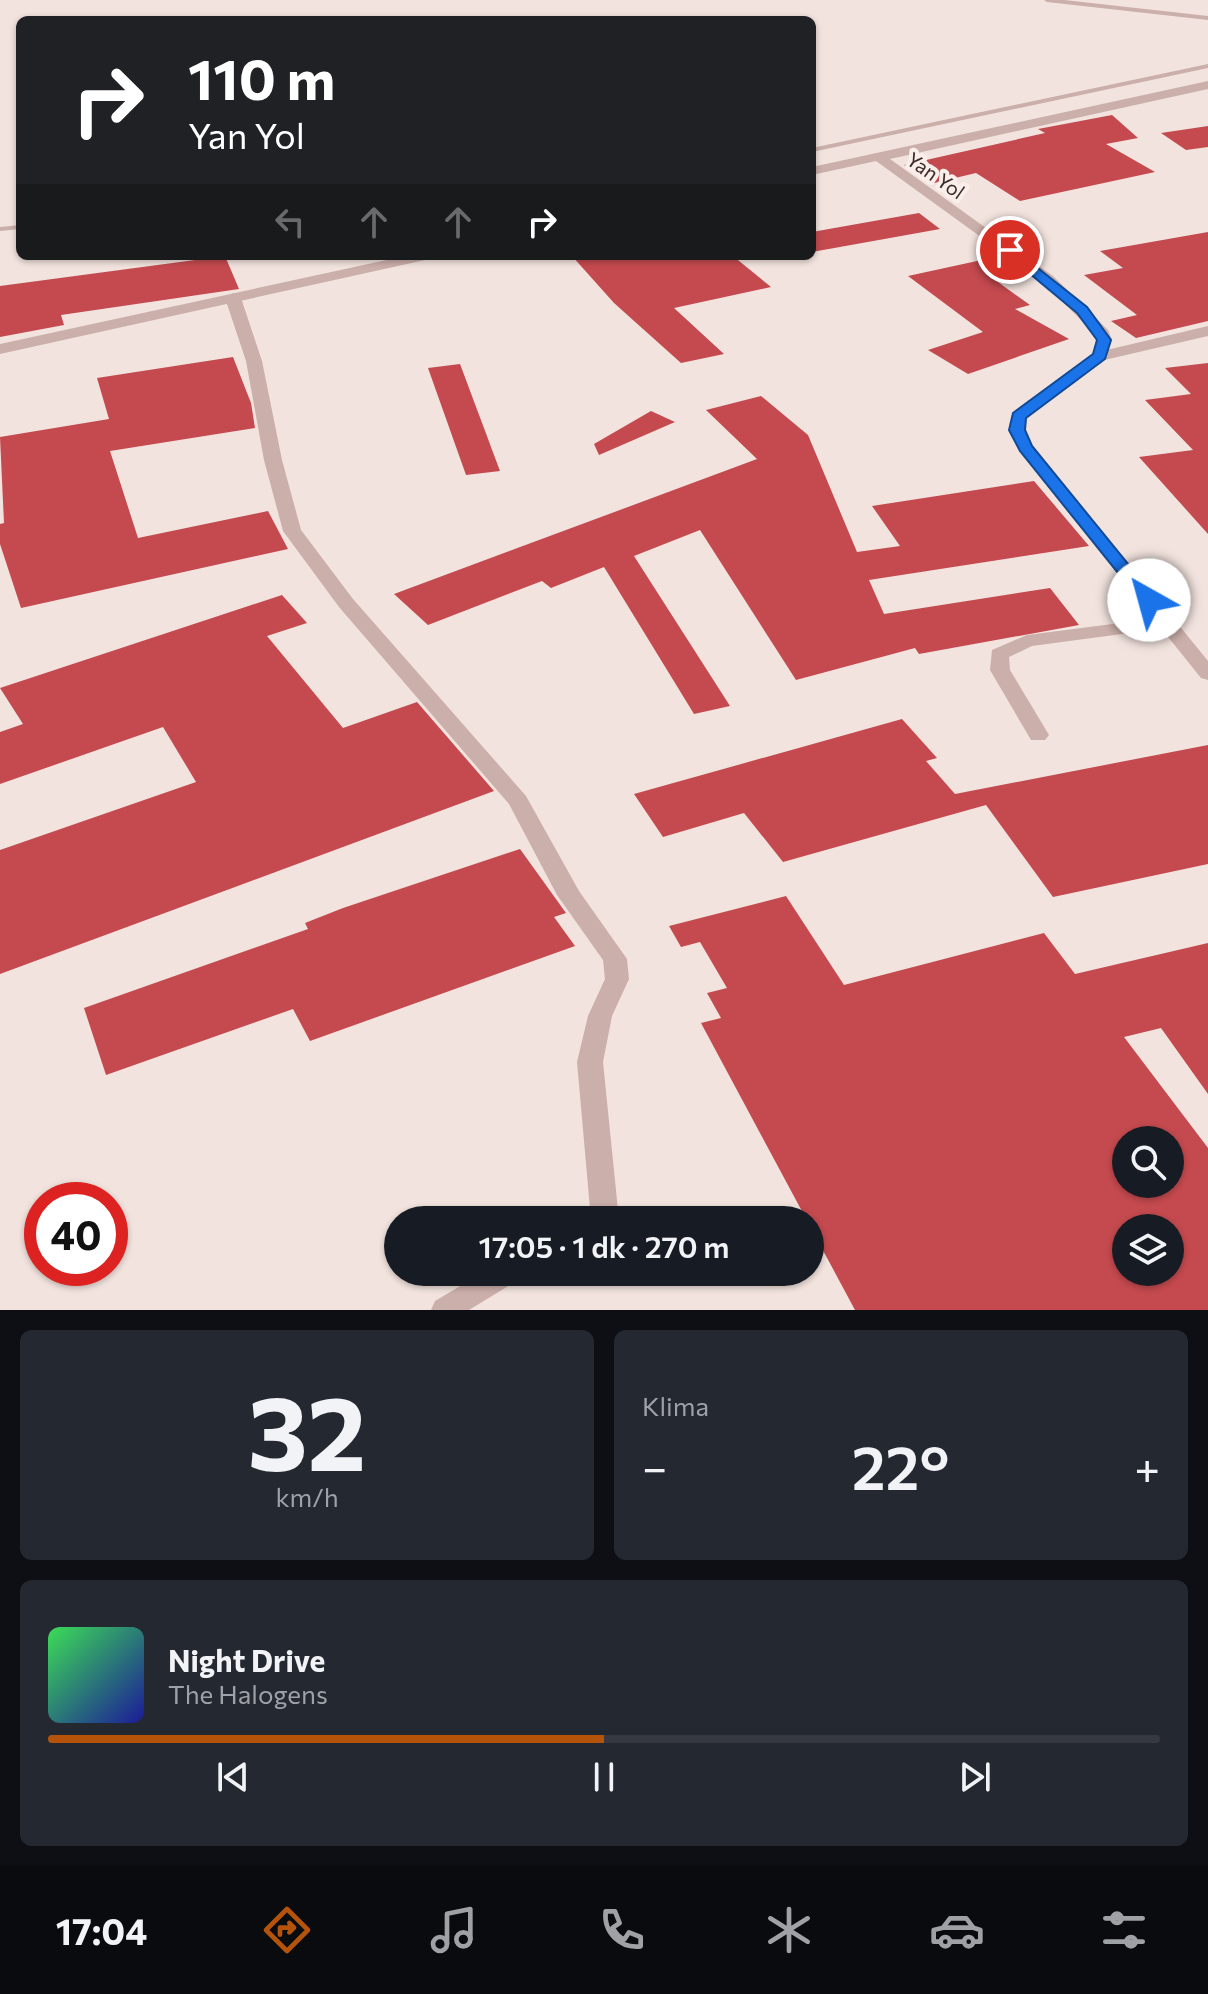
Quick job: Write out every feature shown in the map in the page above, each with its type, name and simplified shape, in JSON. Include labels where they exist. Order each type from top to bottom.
[{"type":"street","name":"Yan Yol","points":[[1100,356],[1104,340],[1082,310],[1010,250],[882,160],[886,155],[1208,85]]},
{"type":"street","points":[[816,170],[886,155]]},
{"type":"street","points":[[0,349],[407,260]]},
{"type":"street","points":[[233,298],[254,361],[273,460],[292,531],[346,603],[518,801],[569,895],[615,959],[617,979],[600,1016],[590,1062],[604,1206]]},
{"type":"street","points":[[1208,331],[1100,356],[1033,403],[1019,416],[1017,430],[1025,447],[1208,674]]},
{"type":"street","points":[[1038,735],[1000,670],[999,654],[1027,641],[1167,623]]},
{"type":"street","points":[[445,1310],[485,1286]]},
{"type":"lane","points":[[1047,0],[1077,6],[1208,18]]},
{"type":"lane","points":[[816,149],[1208,66]]},
{"type":"building","points":[[1112,115],[1138,138],[1106,144],[1155,172],[1020,201],[976,173],[934,183],[904,165],[1045,133],[1038,129]]},
{"type":"building","points":[[1208,126],[1208,147],[1186,150],[1161,133]]},
{"type":"building","points":[[919,213],[940,229],[816,251],[816,231]]},
{"type":"building","points":[[1208,232],[1208,321],[1136,338],[1111,321],[1137,315],[1084,275],[1123,268],[1100,251]]},
{"type":"building","points":[[1000,256],[1026,273],[995,280],[1030,305],[1015,309],[1069,339],[968,374],[928,350],[983,332],[908,276]]},
{"type":"building","points":[[195,260],[227,260],[239,289],[61,315],[64,325],[0,337],[0,286]]},
{"type":"building","points":[[576,260],[738,260],[771,287],[674,308],[724,354],[681,363],[614,303]]},
{"type":"building","points":[[233,357],[251,403],[255,428],[110,451],[138,538],[268,511],[288,549],[21,608],[0,544],[0,524],[4,523],[0,437],[109,419],[97,378]]},
{"type":"building","points":[[1208,363],[1208,534],[1139,457],[1193,450],[1145,400],[1191,394],[1165,368]]},
{"type":"building","points":[[460,364],[500,471],[466,475],[428,368]]},
{"type":"building","points":[[761,396],[808,435],[857,552],[900,546],[872,506],[1034,481],[1089,546],[869,580],[884,614],[1050,588],[1079,625],[919,654],[915,648],[796,680],[700,530],[634,556],[730,706],[694,714],[604,567],[551,588],[542,581],[428,625],[394,594],[757,459],[706,410]]},
{"type":"building","points":[[651,411],[675,422],[599,455],[594,444]]},
{"type":"building","points":[[282,595],[307,623],[267,636],[343,728],[417,702],[494,791],[0,974],[0,850],[196,782],[163,727],[0,784],[0,732],[23,724],[0,688]]},
{"type":"building","points":[[902,719],[937,758],[926,761],[955,794],[1208,745],[1208,864],[1053,897],[986,805],[783,862],[744,813],[663,837],[634,794]]},
{"type":"building","points":[[520,849],[566,913],[554,917],[575,946],[310,1041],[293,1009],[106,1075],[84,1008],[308,929],[305,923],[343,908]]},
{"type":"building","points":[[786,896],[844,985],[1044,933],[1075,974],[1208,943],[1208,1094],[1161,1028],[1124,1037],[1208,1148],[1208,1310],[855,1310],[824,1252],[824,1206],[799,1206],[701,1023],[721,1018],[707,993],[727,988],[700,942],[681,947],[669,926]]},
{"type":"route","points":[[1010,250],[1082,310],[1100,330],[1104,340],[1100,356],[1071,374],[1019,416],[1017,430],[1025,447],[1149,600]]}]
